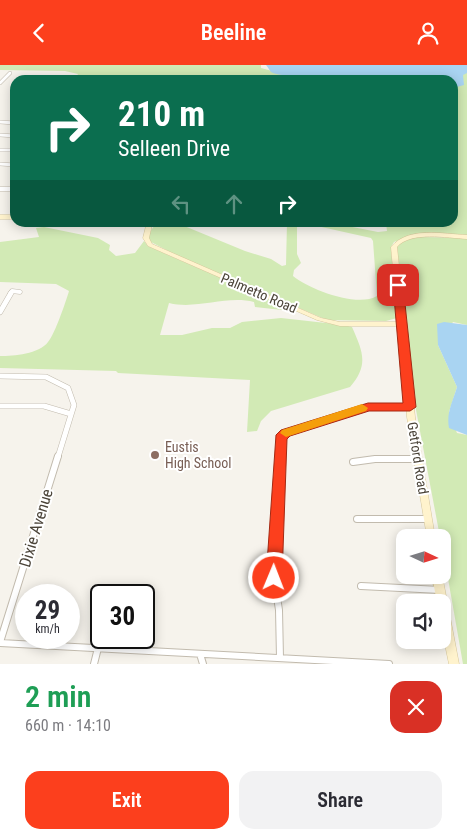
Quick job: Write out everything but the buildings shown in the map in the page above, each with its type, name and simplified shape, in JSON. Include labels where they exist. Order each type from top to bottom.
[{"type":"street","points":[[0,83],[10,73]]},
{"type":"street","name":"Palmetto Road","points":[[149,227],[146,239],[150,245],[319,319],[340,324],[401,324]]},
{"type":"street","name":"Getford Road","points":[[430,529],[410,407],[394,247],[396,243],[408,237],[467,237]]},
{"type":"street","points":[[0,312],[12,291],[20,292]]},
{"type":"street","name":"Dixie Avenue","points":[[0,376],[46,377],[68,388],[74,405],[0,642]]},
{"type":"street","points":[[0,406],[44,406],[72,414]]},
{"type":"street","points":[[280,658],[280,617],[274,578],[280,438],[286,433],[368,407],[410,407]]},
{"type":"street","points":[[353,462],[375,459],[417,459]]},
{"type":"street","points":[[357,519],[428,519]]},
{"type":"street","points":[[439,584],[441,594]]},
{"type":"street","points":[[361,586],[440,590]]},
{"type":"street","points":[[0,642],[90,648]]},
{"type":"street","points":[[94,664],[98,649]]},
{"type":"street","points":[[115,649],[280,658],[298,661],[389,664]]},
{"type":"street","points":[[451,649],[454,664]]},
{"type":"street","points":[[200,654],[203,664]]},
{"type":"green space","points":[[0,65],[261,65],[261,68],[287,75],[77,75],[65,71],[0,70]]},
{"type":"green space","points":[[291,65],[467,65],[467,236],[413,235],[394,242],[391,247],[397,318],[386,321],[327,320],[178,256],[149,241],[148,235],[153,227],[187,227],[245,251],[271,259],[282,266],[286,265],[287,227],[297,227],[297,254],[301,263],[294,270],[293,276],[321,291],[358,300],[377,296],[373,241],[371,238],[322,227],[352,227],[378,232],[387,231],[386,227],[458,227],[458,75],[290,75]]},
{"type":"green space","points":[[44,227],[98,238],[110,245],[109,250],[116,256],[135,253],[144,241],[148,246],[300,312],[255,307],[254,302],[243,300],[190,305],[169,303],[160,335],[182,335],[212,328],[230,328],[242,322],[281,318],[344,325],[352,327],[359,344],[362,358],[360,372],[350,387],[271,411],[261,421],[257,431],[247,432],[250,380],[118,373],[116,371],[0,368],[0,356],[33,352],[48,342],[68,296],[69,291],[56,284],[0,282],[0,242],[39,237],[36,228]]},
{"type":"green space","points":[[421,237],[467,238],[467,325],[453,322],[438,345],[457,387],[449,412],[457,433],[467,435],[467,664],[463,664],[449,584],[451,584],[451,529],[438,529],[410,378],[396,247],[403,240]]},
{"type":"water","points":[[266,65],[467,65],[467,73],[463,75],[464,85],[458,87],[458,75],[282,75],[271,72]]},
{"type":"water","points":[[444,322],[467,325],[467,435],[449,428],[449,412],[457,387],[438,345],[437,324]]},
{"type":"slow traffic","points":[[286,433],[362,408]]},
{"type":"place","name":"Eustis High School","points":[[155,455]]},
{"type":"route","points":[[274,578],[280,438],[286,433],[368,407],[410,407],[398,285]]}]
